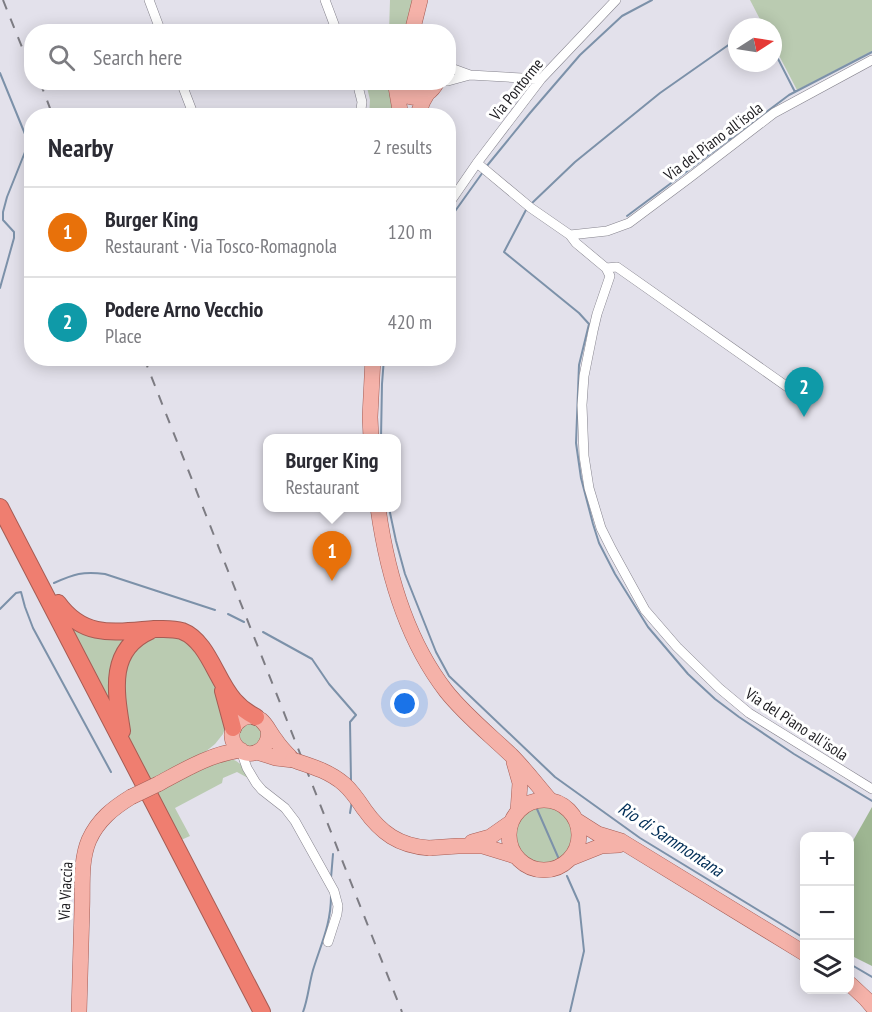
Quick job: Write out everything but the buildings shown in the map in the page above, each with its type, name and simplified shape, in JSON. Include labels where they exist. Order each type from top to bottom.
[{"type":"highway","points":[[0,507],[124,747],[254,1011]]},
{"type":"highway","points":[[0,527],[135,789],[254,1011]]},
{"type":"highway","points":[[33,568],[64,611],[81,625],[104,632],[173,629],[189,635],[199,644],[234,700],[262,723]]},
{"type":"highway","points":[[124,747],[117,701],[120,663],[127,648],[134,640],[154,629]]},
{"type":"highway","points":[[216,674],[228,706],[233,730]]},
{"type":"main road","points":[[414,24],[420,0]]},
{"type":"main road","points":[[420,0],[423,24]]},
{"type":"main road","points":[[396,90],[399,108]]},
{"type":"main road","points":[[399,90],[408,97],[415,98],[429,90]]},
{"type":"main road","points":[[420,108],[423,101],[433,90]]},
{"type":"main road","points":[[371,434],[373,366]]},
{"type":"main road","points":[[379,512],[384,549],[405,618],[431,670],[459,706],[510,754],[550,800],[563,806],[576,820],[594,832],[617,838],[800,951]]},
{"type":"main road","points":[[200,761],[217,748],[242,718],[247,717],[262,723],[293,760]]},
{"type":"main road","points":[[200,761],[225,753],[261,750],[268,737],[262,723]]},
{"type":"main road","points":[[233,730],[233,742],[249,751],[293,760],[326,771],[350,790],[374,823],[388,835],[412,846],[429,848],[483,846],[515,856],[527,866],[539,870],[557,868],[571,858],[600,846],[629,846]]},
{"type":"main road","points":[[510,754],[520,783],[509,832],[510,844],[515,856]]},
{"type":"main road","name":"Via Viaccia","points":[[79,1012],[83,873],[86,848],[93,831],[112,810],[131,797],[200,761]]},
{"type":"main road","points":[[458,846],[490,837],[532,802],[550,800]]},
{"type":"main road","points":[[571,858],[579,838],[576,820]]},
{"type":"main road","points":[[854,988],[872,1006]]},
{"type":"street","points":[[149,0],[158,24]]},
{"type":"street","points":[[325,0],[334,24]]},
{"type":"street","name":"Via Pontorme","points":[[456,196],[482,167],[541,79],[614,2],[621,0]]},
{"type":"street","name":"Via del Piano all'isola","points":[[570,235],[607,231],[629,223],[774,113],[872,60]]},
{"type":"street","points":[[456,71],[470,75],[541,79]]},
{"type":"street","points":[[456,79],[470,75]]},
{"type":"street","points":[[184,90],[191,108]]},
{"type":"street","points":[[359,90],[361,108]]},
{"type":"street","points":[[482,167],[531,208],[570,235],[576,243],[606,268],[617,267],[796,393]]},
{"type":"street","name":"Via del Piano all'isola","points":[[606,268],[610,276],[593,331],[584,376],[582,405],[584,456],[589,488],[601,528],[612,550],[645,610],[677,647],[718,688],[749,713],[872,789]]},
{"type":"street","points":[[249,751],[251,774],[262,790],[285,808],[295,820],[334,891],[338,906],[328,942]]},
{"type":"street","points":[[249,751],[253,759],[251,774]]},
{"type":"green space","points":[[390,0],[413,0],[408,24],[389,24]]},
{"type":"green space","points":[[750,0],[872,0],[872,51],[797,90],[782,61],[782,18],[759,18]]},
{"type":"green space","points":[[368,90],[389,90],[395,108],[369,108]]},
{"type":"green space","points":[[65,617],[127,634],[115,710]]},
{"type":"green space","points":[[168,634],[189,640],[219,690],[226,725],[223,734],[204,753],[153,778],[159,792],[173,782],[226,758],[240,764],[248,778],[237,772],[223,778],[222,783],[175,808],[190,836],[181,840],[128,738],[125,728],[121,671],[142,638]]},
{"type":"green space","points":[[254,723],[262,730],[259,744],[249,747],[241,740],[240,732],[244,726]]},
{"type":"green space","points":[[544,805],[555,807],[565,813],[571,823],[573,834],[571,845],[565,855],[555,861],[544,863],[533,861],[523,855],[517,845],[515,834],[517,823],[523,813],[533,807]]},
{"type":"green space","points":[[872,807],[872,966],[854,957],[854,839]]},
{"type":"waterway","points":[[486,167],[580,55],[622,16],[652,0]]},
{"type":"waterway","points":[[531,204],[575,162],[660,93],[728,45]]},
{"type":"waterway","points":[[627,216],[789,95],[872,52]]},
{"type":"waterway","points":[[782,67],[795,92]]},
{"type":"waterway","points":[[0,73],[24,132]]},
{"type":"waterway","points":[[0,288],[14,238],[14,232],[3,220],[3,212],[24,154]]},
{"type":"waterway","points":[[456,210],[483,172]]},
{"type":"waterway","points":[[527,208],[504,252],[579,313],[589,324],[579,365],[576,443],[581,478],[593,524],[599,543],[615,574],[648,627],[688,674],[715,699],[794,754],[872,801]]},
{"type":"waterway","points":[[381,434],[383,366]]},
{"type":"waterway","name":"Rio di Sammontana","points":[[390,512],[405,574],[436,652],[449,676],[555,777],[640,838],[800,936]]},
{"type":"waterway","points":[[54,583],[79,574],[105,574],[215,610]]},
{"type":"waterway","points":[[0,609],[16,593],[21,592],[33,628],[111,772]]},
{"type":"waterway","points":[[228,614],[244,622]]},
{"type":"waterway","points":[[263,632],[312,659],[329,684],[356,715],[350,722],[351,781]]},
{"type":"waterway","points":[[350,813],[352,801]]},
{"type":"waterway","points":[[537,809],[558,857]]},
{"type":"waterway","points":[[331,878],[333,854]]},
{"type":"waterway","points":[[567,876],[579,903],[584,951],[570,1012]]},
{"type":"waterway","points":[[303,1012],[327,925],[331,896]]},
{"type":"waterway","name":"Rio di Sammontana","points":[[854,966],[872,977]]},
{"type":"railway","points":[[3,0],[24,52]]},
{"type":"railway","points":[[43,90],[50,108]]},
{"type":"railway","points":[[147,366],[402,1012]]},
{"type":"place","name":"Podere Arno Vecchio","points":[[804,417]]},
{"type":"place","name":"Burger King","points":[[332,581]]}]
